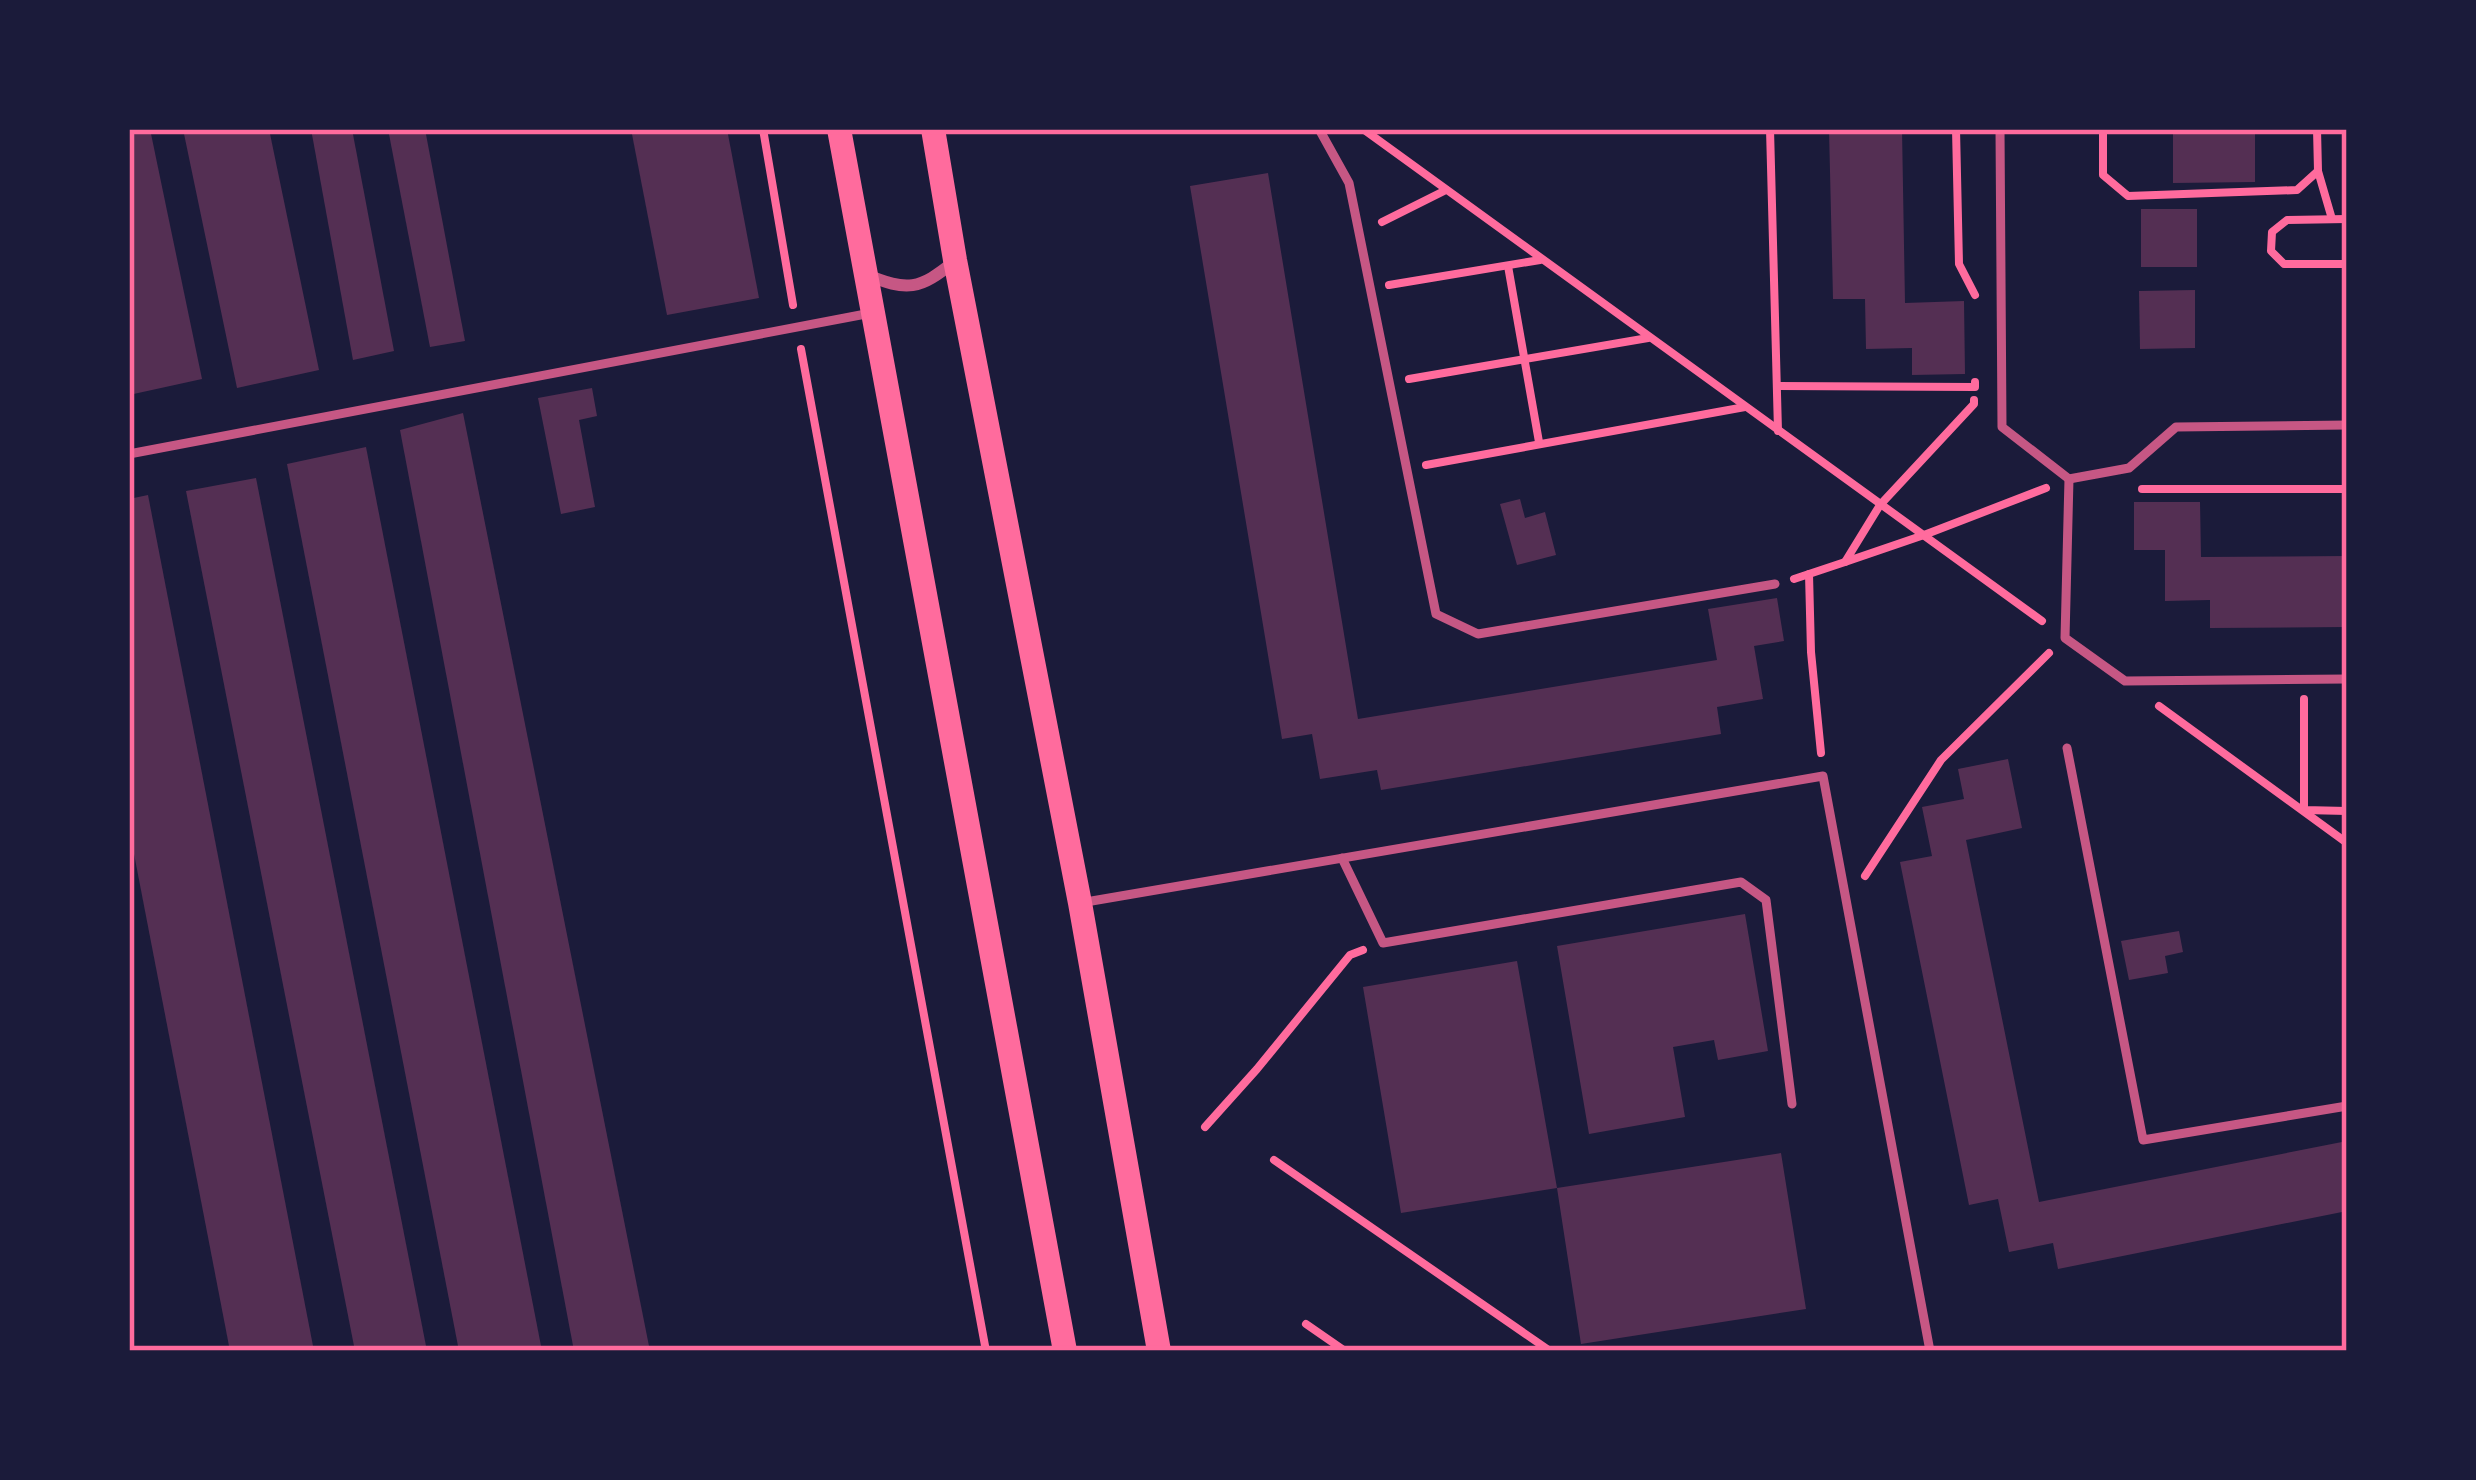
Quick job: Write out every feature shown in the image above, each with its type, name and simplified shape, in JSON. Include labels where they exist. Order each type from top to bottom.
[{"type":"main road","points":[[838,129],[1064,1351]]},
{"type":"main road","points":[[933,129],[1080,903],[1159,1351]]},
{"type":"street","points":[[864,274],[896,287],[929,282],[955,260]]},
{"type":"lane","points":[[1319,129],[1349,183],[1436,614],[1478,634],[1775,584]]},
{"type":"lane","points":[[2000,129],[2002,428],[2069,479],[2129,468],[2176,427],[2347,425]]},
{"type":"lane","points":[[129,454],[871,313]]},
{"type":"lane","points":[[2069,479],[2065,638],[2125,681],[2347,680]]},
{"type":"lane","points":[[2067,748],[2143,1140],[2347,1106]]},
{"type":"lane","points":[[1080,903],[1823,776],[1930,1351]]},
{"type":"lane","points":[[1342,858],[1383,944],[1741,882],[1766,900],[1792,1103]]},
{"type":"path","points":[[763,129],[986,1351]]},
{"type":"path","points":[[1363,129],[2065,638],[1941,760],[1848,902]]},
{"type":"path","points":[[1770,129],[1778,431]]},
{"type":"path","points":[[1956,129],[1959,265],[1975,292],[1975,316]]},
{"type":"path","points":[[2103,129],[2103,175],[2128,196],[2296,190],[2318,171]]},
{"type":"path","points":[[2317,129],[2318,171],[2332,219]]},
{"type":"path","points":[[1359,233],[1446,190]]},
{"type":"path","points":[[2347,219],[2287,220],[2272,232],[2271,250],[2284,265],[2347,264]]},
{"type":"path","points":[[1370,287],[1542,260]]},
{"type":"path","points":[[1508,266],[1539,442]]},
{"type":"path","points":[[1389,382],[1648,338]]},
{"type":"path","points":[[1844,562],[1880,506],[1974,404],[1975,363]]},
{"type":"path","points":[[1777,386],[1975,387],[2002,363]]},
{"type":"path","points":[[1407,469],[1744,407]]},
{"type":"path","points":[[1775,584],[1924,535],[2069,479]]},
{"type":"path","points":[[2134,489],[2347,489]]},
{"type":"path","points":[[1809,574],[1810,652],[1823,776]]},
{"type":"path","points":[[2304,680],[2304,810]]},
{"type":"path","points":[[2125,681],[2347,843]]},
{"type":"path","points":[[2304,810],[2347,811]]},
{"type":"path","points":[[1205,1126],[1350,955],[1383,944]]},
{"type":"path","points":[[1274,1160],[1550,1351]]},
{"type":"path","points":[[1306,1324],[1345,1351]]},
{"type":"building","points":[[129,129],[150,129],[202,379],[129,395]]},
{"type":"building","points":[[183,129],[269,129],[319,370],[237,388]]},
{"type":"building","points":[[311,129],[352,129],[394,351],[353,360]]},
{"type":"building","points":[[388,129],[425,129],[465,341],[430,347]]},
{"type":"building","points":[[631,129],[727,129],[759,298],[667,315]]},
{"type":"building","points":[[1829,129],[1902,129],[1905,303],[1964,301],[1965,374],[1912,375],[1912,348],[1866,349],[1865,299],[1833,299]]},
{"type":"building","points":[[2173,129],[2255,129],[2255,182],[2173,183]]},
{"type":"building","points":[[1268,173],[1358,719],[1717,660],[1708,609],[1777,598],[1784,641],[1754,646],[1763,699],[1717,707],[1721,734],[1381,790],[1377,770],[1320,779],[1312,734],[1282,739],[1190,186]]},
{"type":"building","points":[[2141,209],[2197,209],[2197,267],[2141,267]]},
{"type":"building","points":[[2195,290],[2195,348],[2140,349],[2139,291]]},
{"type":"building","points":[[592,388],[597,416],[579,420],[595,507],[561,514],[538,398]]},
{"type":"building","points":[[463,413],[650,1351],[574,1351],[400,430]]},
{"type":"building","points":[[366,447],[542,1351],[459,1351],[287,464]]},
{"type":"building","points":[[256,478],[427,1351],[355,1351],[186,491]]},
{"type":"building","points":[[148,495],[314,1351],[230,1351],[129,828],[129,499]]},
{"type":"building","points":[[1520,499],[1525,518],[1545,512],[1556,555],[1517,565],[1500,504]]},
{"type":"building","points":[[2134,502],[2200,502],[2201,557],[2347,556],[2347,627],[2210,628],[2210,600],[2165,601],[2165,550],[2134,550]]},
{"type":"building","points":[[2008,759],[2022,828],[1966,840],[2039,1202],[2347,1141],[2347,1211],[2058,1269],[2053,1243],[2009,1252],[1998,1199],[1969,1205],[1900,862],[1932,856],[1922,807],[1964,799],[1958,769]]},
{"type":"building","points":[[1745,914],[1768,1051],[1718,1060],[1714,1040],[1673,1047],[1685,1117],[1589,1134],[1557,946]]},
{"type":"building","points":[[2179,931],[2183,952],[2165,956],[2168,973],[2129,980],[2121,941]]},
{"type":"building","points":[[1517,961],[1557,1188],[1401,1213],[1363,987]]},
{"type":"building","points":[[1781,1153],[1806,1309],[1581,1344],[1557,1188]]}]
